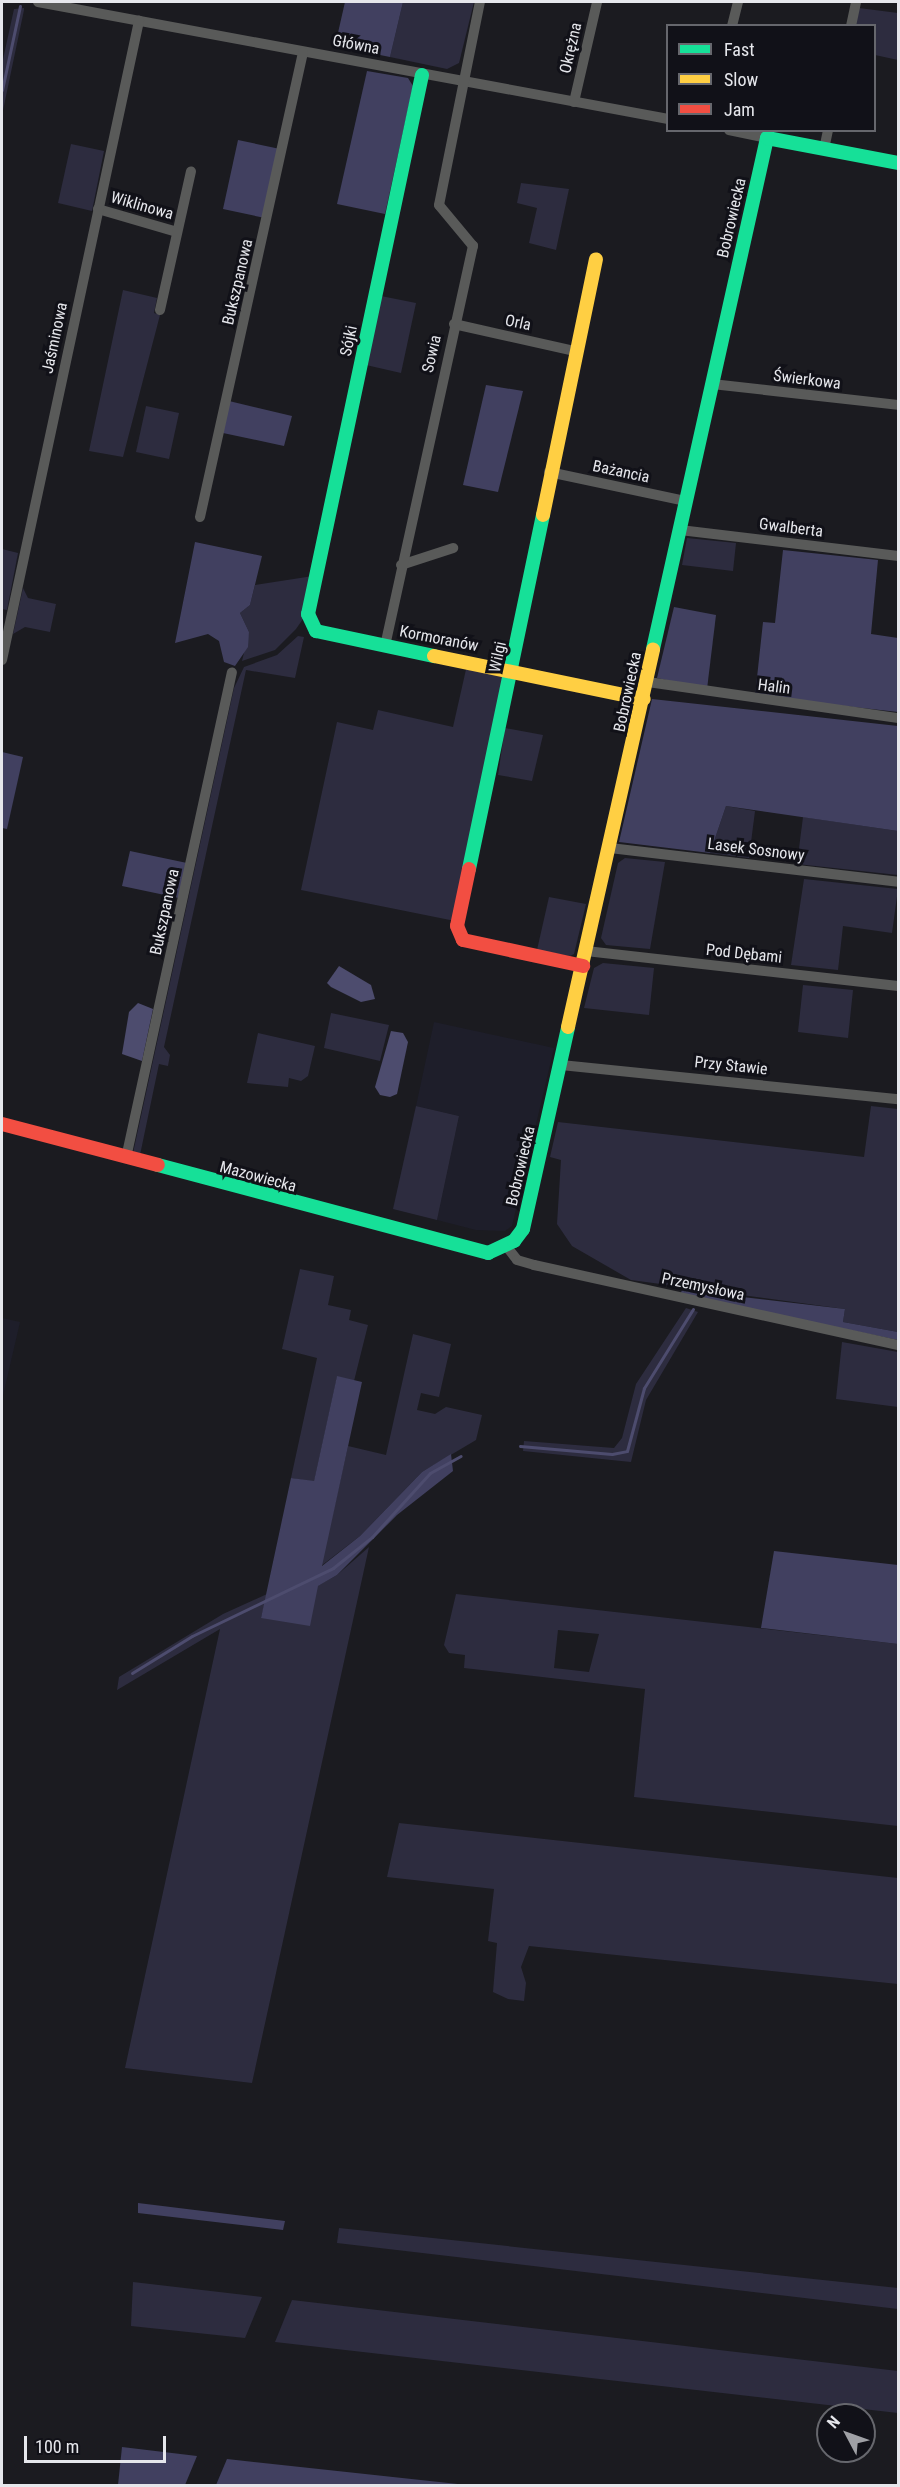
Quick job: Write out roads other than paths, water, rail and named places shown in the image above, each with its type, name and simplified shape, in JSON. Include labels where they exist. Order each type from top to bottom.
[{"type":"street","name":"Główna","points":[[38,2],[666,119]]},
{"type":"street","points":[[464,82],[480,2]]},
{"type":"street","name":"Okrężna","points":[[574,102],[597,2]]},
{"type":"street","points":[[732,24],[738,2]]},
{"type":"street","points":[[850,24],[856,2]]},
{"type":"street","name":"Jaśminowa","points":[[2,660],[139,21]]},
{"type":"street","name":"Bukszpanowa","points":[[200,517],[303,52]]},
{"type":"street","name":"Sójki","points":[[308,614],[422,75]]},
{"type":"street","name":"Sowia","points":[[385,646],[472,246],[439,205],[464,82]]},
{"type":"street","points":[[738,132],[898,163]]},
{"type":"street","points":[[824,149],[828,132]]},
{"type":"street","name":"Bobrowiecka","points":[[507,1247],[525,1223],[648,682],[767,138]]},
{"type":"street","name":"Wiklinowa","points":[[160,310],[191,171]]},
{"type":"street","name":"Wiklinowa","points":[[98,209],[177,232]]},
{"type":"street","name":"Wilgi","points":[[583,966],[463,940],[458,934],[512,671],[549,472],[596,259]]},
{"type":"street","name":"Orla","points":[[454,324],[575,351]]},
{"type":"street","name":"Świerkowa","points":[[712,384],[898,405]]},
{"type":"street","name":"Bażancia","points":[[549,472],[686,501]]},
{"type":"street","name":"Gwalberta","points":[[680,530],[898,556]]},
{"type":"street","points":[[401,565],[453,548]]},
{"type":"street","name":"Kormoranów","points":[[308,614],[316,631],[644,699]]},
{"type":"street","name":"Bukszpanowa","points":[[126,1158],[232,672]]},
{"type":"street","name":"Halin","points":[[648,682],[898,718]]},
{"type":"street","name":"Lasek Sosnowy","points":[[610,848],[898,882]]},
{"type":"street","name":"Pod Dębami","points":[[586,951],[898,986]]},
{"type":"street","name":"Przy Stawie","points":[[561,1065],[898,1099]]},
{"type":"street","name":"Mazowiecka","points":[[2,1124],[488,1253],[507,1247]]},
{"type":"street","name":"Przemysłowa","points":[[507,1247],[517,1260],[534,1265],[898,1345]]},
{"type":"water","points":[[339,966],[371,985],[375,999],[361,1002],[331,987],[327,983]]},
{"type":"water","points":[[138,1003],[153,1009],[142,1061],[122,1054],[129,1012]]},
{"type":"water","points":[[391,1031],[403,1033],[408,1042],[397,1094],[390,1097],[380,1095],[375,1087]]},
{"type":"waterway","points":[[2,90],[20,6]]},
{"type":"waterway","points":[[520,1446],[612,1454],[627,1451],[644,1388],[693,1309]]},
{"type":"waterway","points":[[132,1673],[192,1636],[333,1568],[372,1537],[430,1473],[461,1456]]}]
